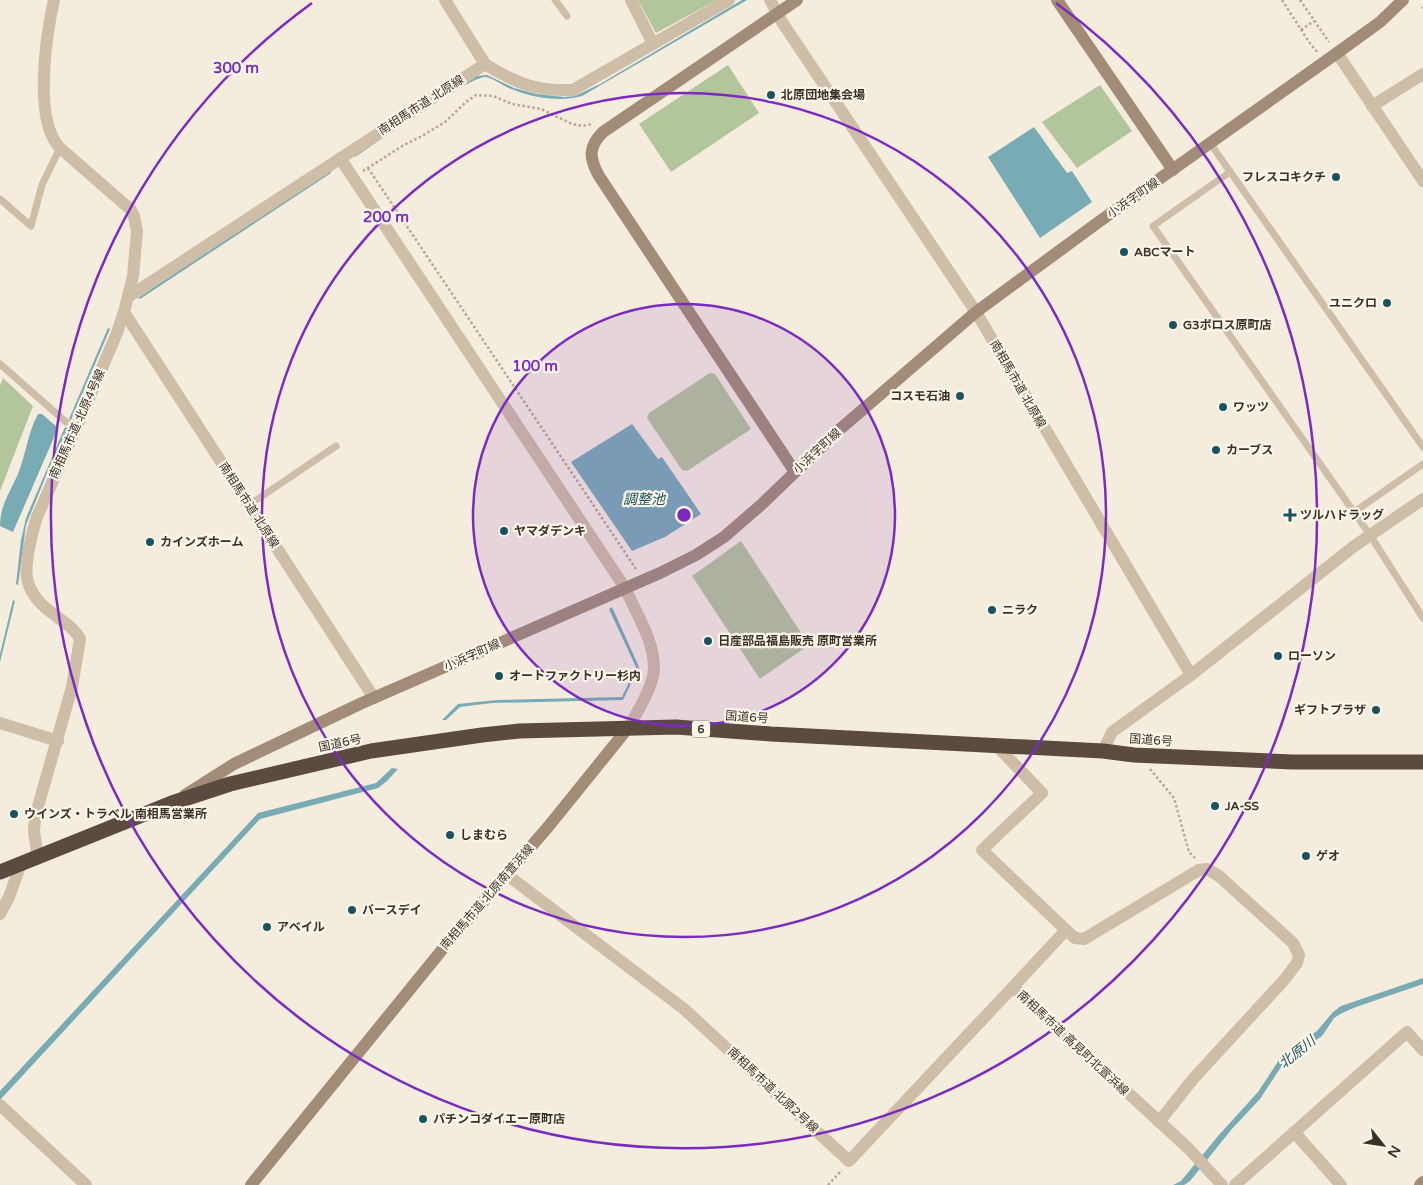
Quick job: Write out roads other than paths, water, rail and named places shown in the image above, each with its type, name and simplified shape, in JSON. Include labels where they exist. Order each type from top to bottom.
[{"type":"highway","name":"国道6号","points":[[0,872],[172,803],[248,779],[371,751],[482,734],[519,731],[676,727],[771,734],[1103,751],[1134,755],[1292,762],[1423,762]]},
{"type":"main road","points":[[795,472],[599,176],[593,165],[591,153],[594,141],[603,132],[797,0]]},
{"type":"main road","points":[[1057,0],[1173,170]]},
{"type":"main road","name":"小浜字町線","points":[[172,803],[234,764],[374,698],[660,573],[696,555],[724,537],[884,390],[976,312],[1092,226],[1337,54],[1380,22],[1403,0]]},
{"type":"main road","name":"南相馬市道 北原南萱浜線","points":[[251,1185],[628,728]]},
{"type":"main road","points":[[1420,1185],[1423,1182]]},
{"type":"street","name":"南相馬市道 北原4号線","points":[[38,858],[34,832],[36,817],[72,687],[80,639],[74,629],[35,597],[27,577],[30,543],[37,517],[117,333],[133,276],[138,231],[130,209],[60,148],[54,141],[47,126],[45,105],[46,67],[54,0]]},
{"type":"street","points":[[445,0],[485,64],[507,78],[535,88],[554,91],[573,90],[729,0]]},
{"type":"street","points":[[631,0],[653,44]]},
{"type":"street","name":"南相馬市道 北原線","points":[[770,0],[976,312],[1191,674]]},
{"type":"street","points":[[1337,54],[1423,181]]},
{"type":"street","name":"南相馬市道 北原線","points":[[128,297],[485,64]]},
{"type":"street","points":[[1372,106],[1423,74]]},
{"type":"street","name":"南相馬市道 北原南萱浜線","points":[[340,158],[625,588],[652,648],[654,670],[640,710],[628,728]]},
{"type":"street","name":"南相馬市道 北原線","points":[[124,312],[374,698]]},
{"type":"street","points":[[1103,751],[1112,732],[1191,674],[1352,547],[1423,499]]},
{"type":"street","points":[[0,723],[58,742]]},
{"type":"street","points":[[996,745],[1042,793],[982,850],[1075,938],[1084,939],[1199,870],[1208,869],[1293,943],[1299,954],[1297,963],[1285,980],[1193,1079],[1159,1122]]},
{"type":"street","points":[[0,914],[9,897],[21,864]]},
{"type":"street","name":"南相馬市道 北原2号線","points":[[506,874],[684,1009],[849,1161],[1013,987]]},
{"type":"street","name":"南相馬市道 高見町北萱浜線","points":[[1066,930],[1013,987],[1188,1148],[1222,1185]]},
{"type":"street","points":[[1235,1185],[1407,1032],[1423,1050]]},
{"type":"street","points":[[0,1105],[86,1185]]},
{"type":"street","points":[[1294,1132],[1341,1185]]},
{"type":"lane","points":[[555,0],[567,16]]},
{"type":"lane","points":[[1210,143],[1423,447]]},
{"type":"lane","points":[[0,199],[31,226],[42,185],[60,148]]},
{"type":"lane","points":[[1230,172],[1153,226],[1370,535],[1423,618]]},
{"type":"lane","points":[[0,364],[66,422],[76,427]]},
{"type":"lane","points":[[249,505],[336,446]]},
{"type":"lane","points":[[1354,512],[1423,464]]},
{"type":"water","points":[[742,0],[747,0],[582,96],[565,99],[539,97],[510,89],[493,79],[486,77],[477,79],[443,98],[355,157],[354,155],[477,76],[487,75],[514,88],[537,94],[564,97],[575,96],[600,84]]},
{"type":"water","points":[[1034,127],[1067,173],[1072,171],[1092,202],[1040,238],[988,157]]},
{"type":"water","points":[[329,170],[331,173],[140,299],[138,298]]},
{"type":"water","points":[[108,328],[110,329],[71,420],[69,419]]},
{"type":"water","points":[[38,414],[42,414],[58,428],[13,532],[0,526],[0,519],[6,499],[18,474]]},
{"type":"water","name":"調整池","points":[[632,424],[658,459],[662,457],[701,514],[665,537],[632,551],[571,462]]},
{"type":"water","points":[[65,427],[68,428],[26,525],[18,585],[16,584],[21,540],[26,518]]},
{"type":"water","points":[[13,600],[15,601],[0,662],[0,654]]},
{"type":"water","points":[[612,607],[639,667],[623,700],[492,703],[460,707],[446,720],[442,720],[458,704],[497,700],[622,697],[636,667],[609,609]]},
{"type":"water","points":[[392,768],[398,769],[378,788],[260,819],[0,1100],[0,1091],[258,813],[376,783]]},
{"type":"water","name":"北原川","points":[[1423,978],[1423,984],[1356,1007],[1334,1018],[1322,1036],[1285,1061],[1260,1099],[1231,1130],[1190,1181],[1184,1185],[1173,1185],[1181,1181],[1258,1092],[1279,1060],[1288,1051],[1317,1031],[1333,1012],[1341,1006]]},
{"type":"place","name":"北原団地集会場","points":[[771,95]]},
{"type":"place","name":"フレスコキクチ","points":[[1336,177]]},
{"type":"place","name":"ABCマート","points":[[1124,252]]},
{"type":"place","name":"ユニクロ","points":[[1387,303]]},
{"type":"place","name":"G3ポロス原町店","points":[[1173,325]]},
{"type":"place","name":"コスモ石油","points":[[960,396]]},
{"type":"place","name":"ワッツ","points":[[1223,407]]},
{"type":"place","name":"カーブス","points":[[1216,450]]},
{"type":"place","name":"ツルハドラッグ","points":[[1290,515]]},
{"type":"place","name":"ヤマダデンキ","points":[[504,531]]},
{"type":"place","name":"カインズホーム","points":[[150,542]]},
{"type":"place","name":"ニラク","points":[[992,610]]},
{"type":"place","name":"日産部品福島販売 原町営業所","points":[[708,641]]},
{"type":"place","name":"ローソン","points":[[1278,656]]},
{"type":"place","name":"オートファクトリー杉内","points":[[499,676]]},
{"type":"place","name":"ギフトプラザ","points":[[1376,710]]},
{"type":"place","name":"JA-SS","points":[[1215,806]]},
{"type":"place","name":"ウインズ・トラベル 南相馬営業所","points":[[14,814]]},
{"type":"place","name":"しまむら","points":[[450,835]]},
{"type":"place","name":"ゲオ","points":[[1306,856]]},
{"type":"place","name":"バースデイ","points":[[352,910]]},
{"type":"place","name":"アベイル","points":[[267,927]]},
{"type":"place","name":"パチンコダイエー原町店","points":[[423,1119]]}]
